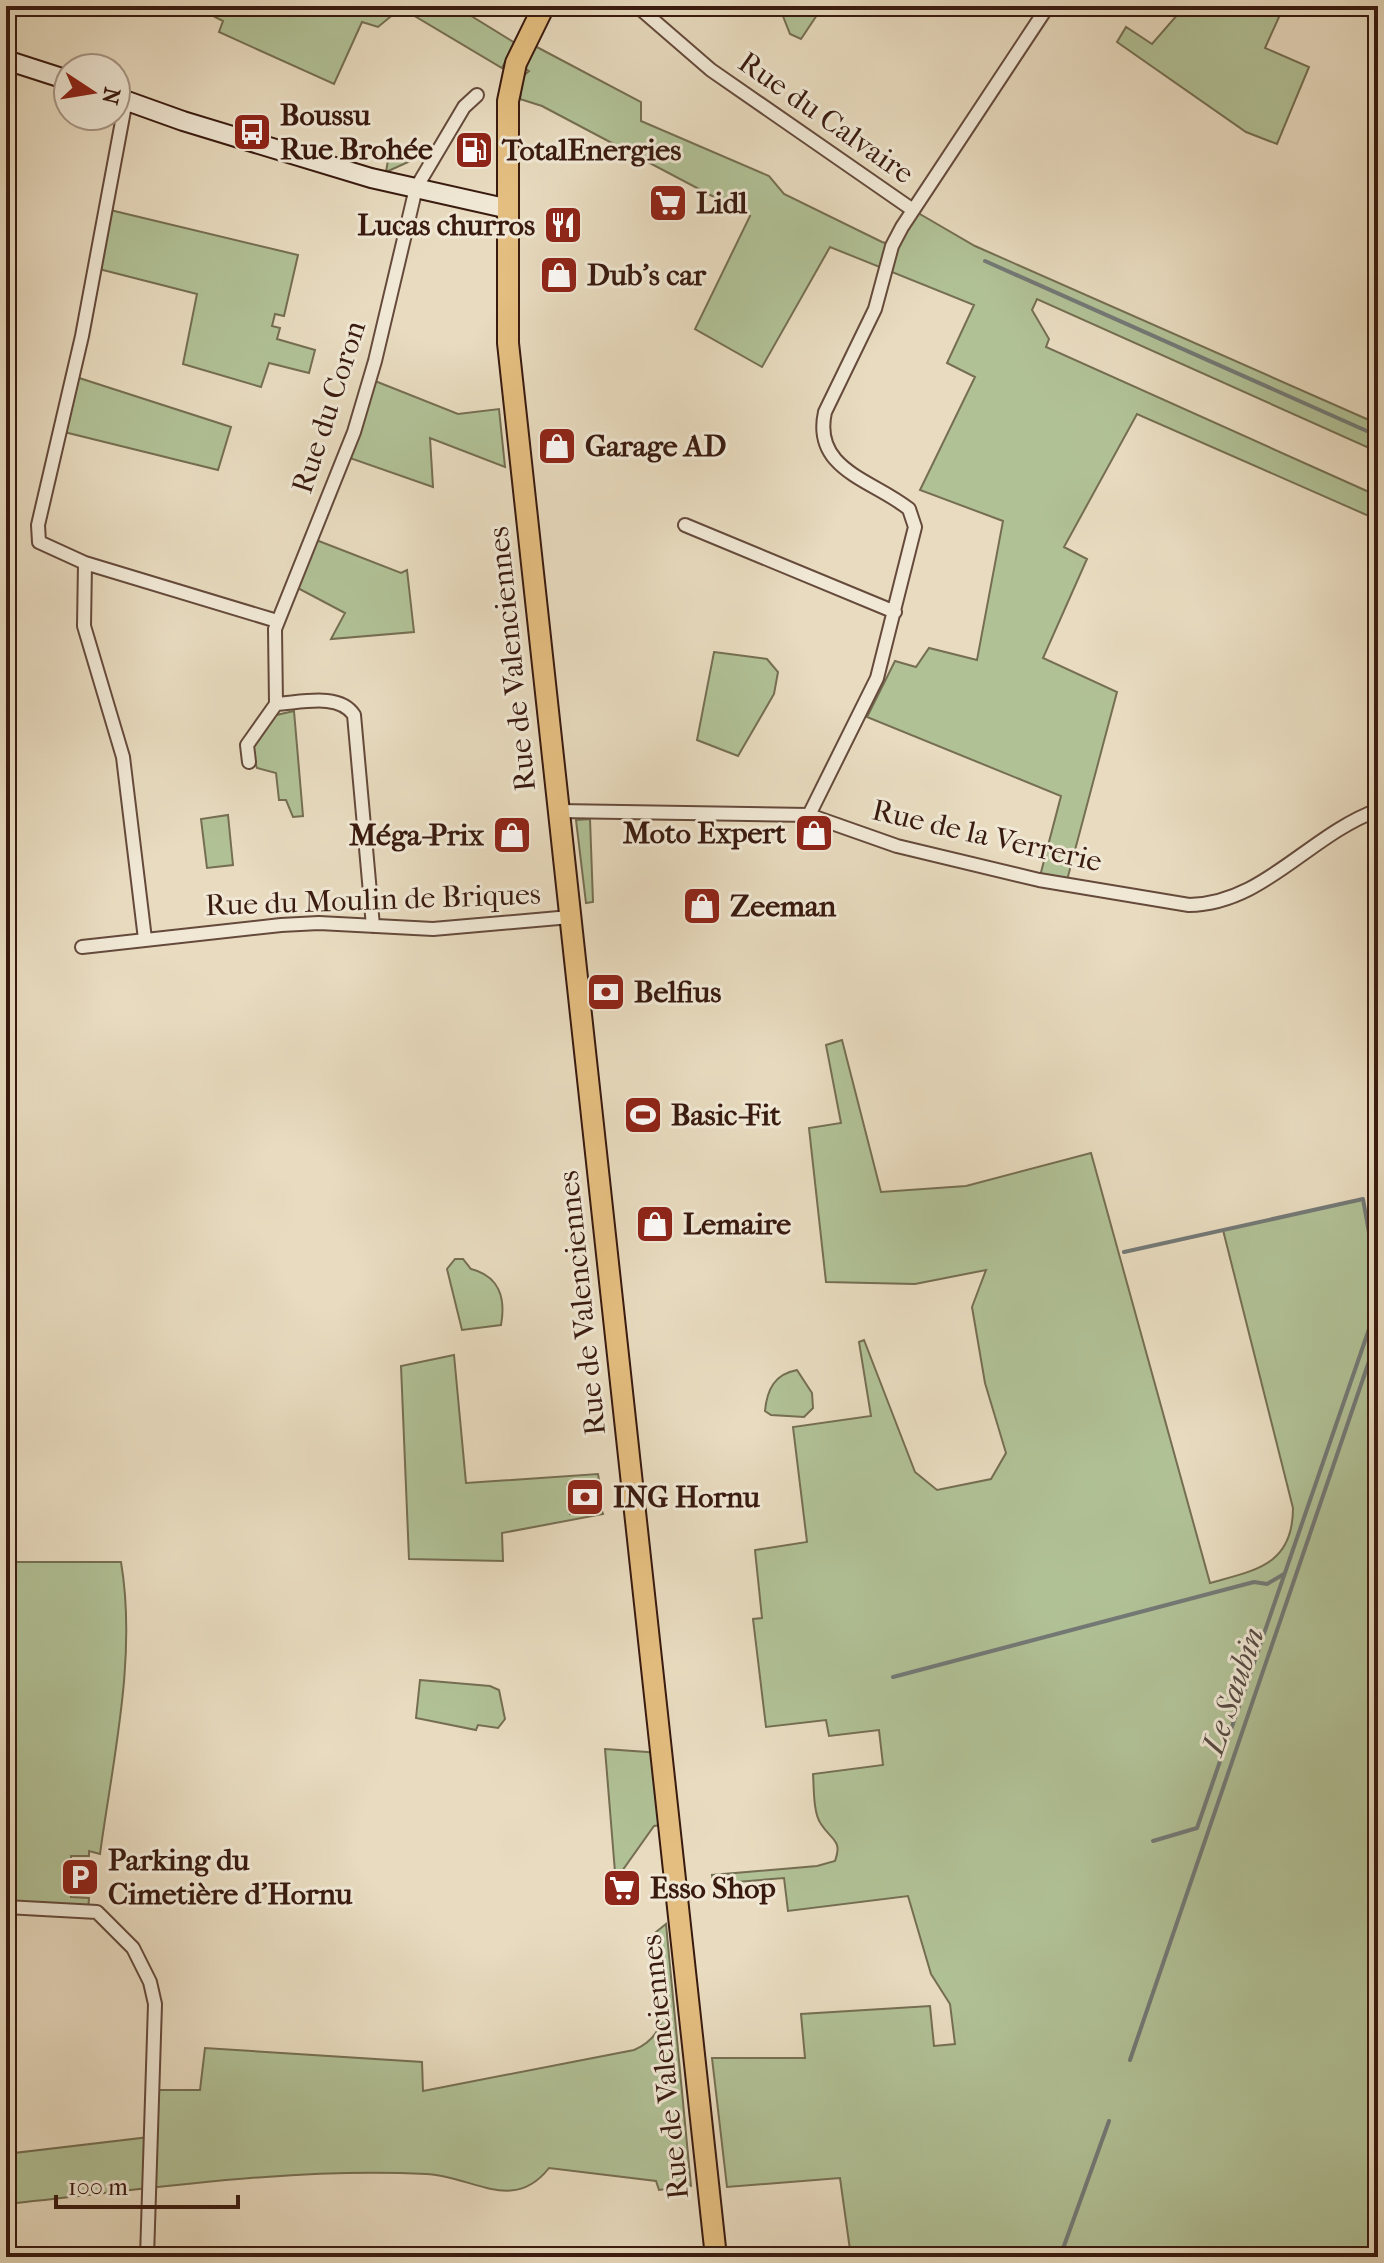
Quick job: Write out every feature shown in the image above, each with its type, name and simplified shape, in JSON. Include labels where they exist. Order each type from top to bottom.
[{"type":"main road","name":"Rue de Valenciennes","points":[[511,60],[503,209],[508,343],[716,2257]]},
{"type":"street","name":"Rue du Calvaire","points":[[637,6],[711,70],[913,210]]},
{"type":"street","points":[[809,815],[877,678],[914,537],[913,517],[899,501],[834,459],[827,450],[822,430],[825,412],[875,309],[892,246],[1048,6]]},
{"type":"street","points":[[6,60],[52,75]]},
{"type":"street","name":"Rue du Coron","points":[[276,704],[273,637],[277,621],[354,432],[373,370],[416,188],[464,107],[477,95]]},
{"type":"street","points":[[132,102],[240,139],[503,209]]},
{"type":"street","points":[[115,132],[82,336],[38,525],[39,542],[43,547],[85,563],[277,621]]},
{"type":"street","points":[[685,525],[895,612]]},
{"type":"street","points":[[85,563],[84,626],[123,757],[145,939]]},
{"type":"street","points":[[249,762],[247,745],[276,704],[333,701],[347,706],[354,715],[373,926]]},
{"type":"street","name":"Rue de la Verrerie","points":[[559,811],[809,815],[897,846],[1039,880],[1202,905],[1237,897],[1334,830],[1378,810]]},
{"type":"street","name":"Rue du Moulin de Briques","points":[[82,947],[281,925],[445,929],[570,917]]},
{"type":"street","points":[[6,1907],[97,1912],[133,1948],[150,1982],[157,2022],[147,2257]]},
{"type":"green space","points":[[194,6],[455,6],[515,43],[502,68],[401,8],[378,27],[362,22],[334,84],[219,32],[223,21]]},
{"type":"green space","points":[[779,6],[823,6],[801,39],[790,34]]},
{"type":"green space","points":[[1185,6],[1284,6],[1265,48],[1309,67],[1277,144],[1246,132],[1117,42],[1126,27],[1152,44]]},
{"type":"green space","points":[[533,45],[641,102],[641,121],[769,176],[784,194],[882,242],[893,245],[913,210],[975,246],[1378,424],[1378,452],[1037,299],[1032,310],[1049,339],[1046,347],[1378,496],[1378,520],[1137,414],[1064,547],[1087,559],[1043,658],[1117,692],[1066,884],[1039,880],[1061,796],[867,717],[895,661],[916,667],[929,648],[977,660],[1003,521],[920,490],[975,377],[947,363],[974,305],[830,247],[762,367],[695,329],[750,216],[542,106],[520,99],[523,76],[529,71],[516,63]]},
{"type":"green space","points":[[399,151],[415,159],[386,172],[389,154],[396,156]]},
{"type":"green space","points":[[106,209],[298,255],[284,316],[275,314],[272,326],[280,328],[277,339],[315,350],[309,373],[269,363],[261,387],[183,364],[197,294],[95,268]]},
{"type":"green space","points":[[73,376],[231,427],[218,470],[60,431]]},
{"type":"green space","points":[[370,379],[458,414],[499,409],[505,467],[430,438],[433,487],[344,456]]},
{"type":"green space","points":[[311,538],[401,573],[407,570],[414,632],[331,639],[345,613],[292,585]]},
{"type":"green space","points":[[714,652],[767,659],[778,672],[774,694],[738,756],[697,740]]},
{"type":"green space","points":[[294,711],[303,816],[293,817],[286,800],[279,800],[276,773],[257,768],[251,749],[272,716]]},
{"type":"green space","points":[[228,815],[233,865],[207,868],[201,819]]},
{"type":"green space","points":[[590,819],[593,902],[586,903],[576,820]]},
{"type":"green space","points":[[842,1040],[881,1192],[966,1186],[1091,1153],[1210,1583],[1256,1569],[1279,1553],[1291,1527],[1293,1508],[1223,1230],[1363,1199],[1378,1275],[1378,2257],[851,2257],[840,2178],[727,2187],[712,2058],[805,2058],[801,2014],[930,2006],[934,2046],[955,2044],[950,2004],[931,1974],[908,1896],[788,1911],[784,1878],[713,1884],[712,1875],[817,1866],[835,1861],[837,1844],[821,1824],[817,1813],[813,1774],[883,1765],[879,1730],[829,1736],[826,1720],[766,1727],[753,1619],[762,1618],[755,1550],[807,1542],[793,1427],[871,1416],[859,1342],[864,1340],[915,1472],[937,1490],[991,1479],[1006,1453],[985,1383],[972,1307],[986,1270],[915,1284],[826,1282],[809,1128],[841,1123],[826,1045]]},
{"type":"green space","points":[[455,1259],[463,1259],[471,1269],[481,1272],[494,1283],[501,1297],[501,1325],[462,1330],[447,1269]]},
{"type":"green space","points":[[454,1355],[466,1483],[598,1474],[599,1480],[567,1484],[570,1514],[602,1511],[603,1514],[502,1533],[503,1561],[409,1559],[401,1366]]},
{"type":"green space","points":[[797,1370],[812,1393],[813,1408],[804,1417],[771,1415],[765,1411],[774,1384],[783,1375]]},
{"type":"green space","points":[[6,1562],[121,1562],[125,1598],[125,1671],[100,1854],[89,1851],[89,1856],[71,1856],[71,1897],[89,1898],[88,1911],[6,1907]]},
{"type":"green space","points":[[420,1680],[490,1686],[499,1690],[505,1719],[498,1728],[478,1725],[476,1730],[416,1718]]},
{"type":"green space","points":[[605,1749],[661,1753],[669,1824],[654,1826],[622,1871],[615,1872]]},
{"type":"green space","points":[[666,1924],[691,2186],[659,2190],[656,2181],[549,2168],[535,2182],[507,2191],[426,2174],[321,2174],[215,2181],[6,2204],[6,2154],[149,2137],[153,2090],[200,2090],[205,2048],[422,2062],[423,2091],[634,2050],[648,2042],[663,2018],[665,1988],[660,1941],[656,1932]]},
{"type":"waterway","points":[[985,261],[1378,436]]},
{"type":"waterway","points":[[1124,1252],[1363,1199],[1378,1283]]},
{"type":"waterway","points":[[1153,1841],[1197,1828],[1378,1303]]},
{"type":"waterway","name":"Le Saubin","points":[[1130,2060],[1378,1335]]},
{"type":"waterway","points":[[893,1677],[1254,1582],[1267,1584],[1284,1574]]},
{"type":"waterway","name":"Le Saubin","points":[[1060,2257],[1109,2121]]},
{"type":"place","name":"Boussu Rue Brohée","points":[[252,132]]},
{"type":"place","name":"TotalEnergies","points":[[474,150]]},
{"type":"place","name":"Lidl","points":[[668,203]]},
{"type":"place","name":"Lucas churros","points":[[563,225]]},
{"type":"place","name":"Dub's car","points":[[559,275]]},
{"type":"place","name":"Garage AD","points":[[557,446]]},
{"type":"place","name":"Moto Expert","points":[[814,833]]},
{"type":"place","name":"Méga-Prix","points":[[512,835]]},
{"type":"place","name":"Zeeman","points":[[702,906]]},
{"type":"place","name":"Belfius","points":[[606,992]]},
{"type":"place","name":"Basic-Fit","points":[[643,1115]]},
{"type":"place","name":"Lemaire","points":[[655,1224]]},
{"type":"place","name":"ING Hornu","points":[[585,1497]]},
{"type":"place","name":"Parking du Cimetière d'Hornu","points":[[80,1877]]},
{"type":"place","name":"Esso Shop","points":[[622,1888]]}]
